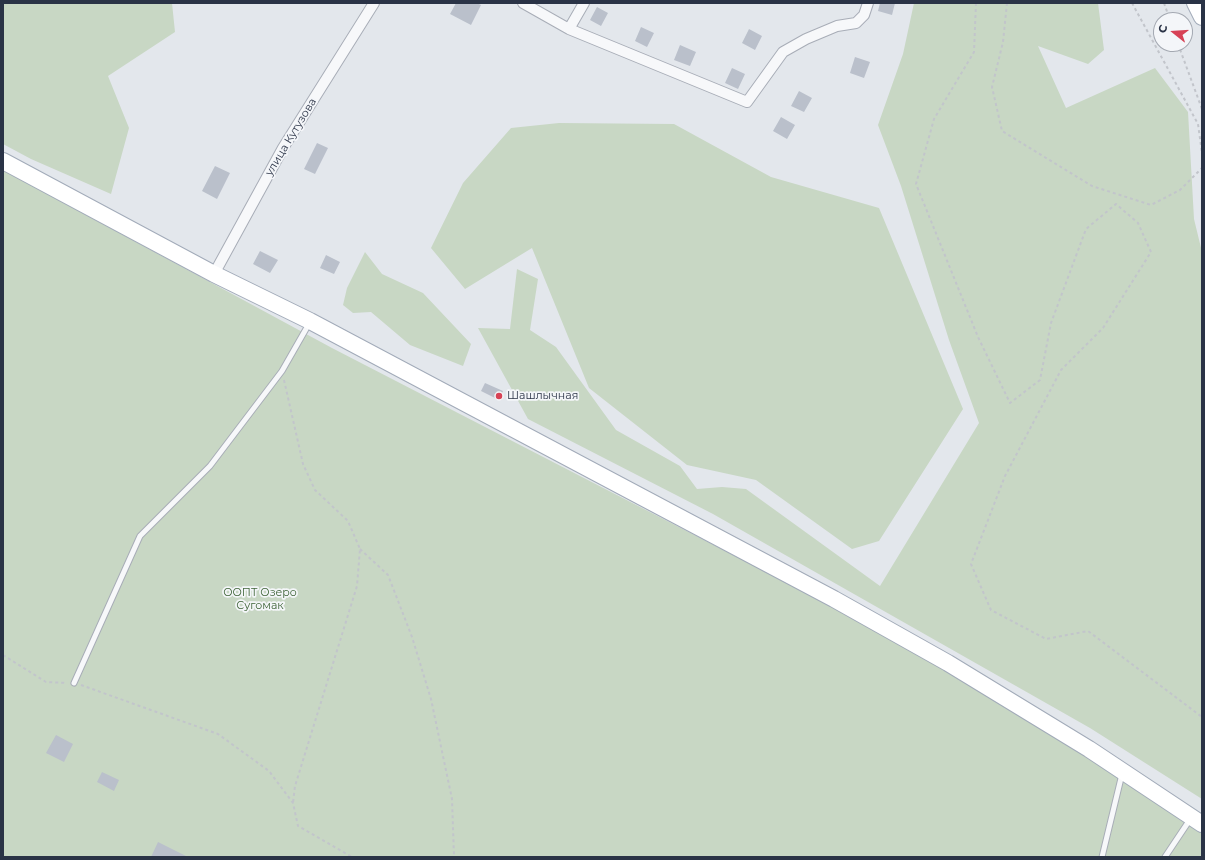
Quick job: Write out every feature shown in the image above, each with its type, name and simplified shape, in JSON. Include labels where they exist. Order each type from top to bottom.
[{"type":"main road","points":[[1195,3],[1202,18]]},
{"type":"main road","points":[[3,162],[214,274],[310,321],[834,599],[948,663],[1089,749],[1197,820]]},
{"type":"street","name":"улица Кутузова","points":[[214,274],[283,148],[374,3]]},
{"type":"street","points":[[523,3],[568,29],[747,102],[783,52],[806,39],[837,26],[856,23],[864,15],[868,3]]},
{"type":"street","points":[[568,29],[584,3]]},
{"type":"lane","points":[[74,683],[140,536],[210,466],[282,371],[310,321]]},
{"type":"lane","points":[[1102,857],[1122,771]]},
{"type":"lane","points":[[1165,857],[1197,820]]},
{"type":"path","points":[[976,3],[974,52],[934,119],[916,184],[978,337],[1010,403],[1040,380],[1051,323],[1086,229],[1116,204],[1138,223],[1151,252],[1103,328],[1061,370],[1005,476],[971,564],[991,610],[1046,639],[1088,631],[1202,718]]},
{"type":"path","points":[[1007,3],[1003,42],[992,87],[1002,131],[1092,186],[1151,205],[1180,190],[1202,168]]},
{"type":"path","points":[[1132,3],[1198,124],[1202,153]]},
{"type":"path","points":[[1181,52],[1202,109]]},
{"type":"path","points":[[282,371],[303,464],[315,490],[348,521],[360,549],[388,575],[412,637],[431,699],[452,799],[454,856],[452,857]]},
{"type":"path","points":[[352,857],[298,826],[293,803],[295,786],[357,586],[360,549]]},
{"type":"path","points":[[3,656],[46,682],[74,683],[218,734],[269,771],[293,803]]},
{"type":"green space","points":[[3,3],[172,3],[175,32],[108,76],[129,128],[111,194],[31,159],[3,144]]},
{"type":"green space","points":[[914,3],[1098,3],[1104,50],[1088,64],[1038,46],[1066,108],[1155,68],[1188,112],[1194,219],[1202,252],[1202,799],[1090,728],[713,514],[528,419],[478,328],[510,329],[517,269],[538,279],[530,330],[556,347],[616,430],[680,466],[697,489],[722,487],[746,489],[880,586],[979,423],[949,340],[901,186],[878,125],[903,54]]},
{"type":"green space","points":[[559,123],[674,124],[771,177],[879,208],[963,409],[879,541],[852,549],[756,480],[687,465],[589,388],[532,248],[465,289],[431,248],[463,183],[511,128]]},
{"type":"green space","name":"ООПТ Озеро Сугомак","points":[[3,170],[332,348],[832,606],[947,671],[1090,759],[1202,833],[1202,857],[3,857]]},
{"type":"green space","points":[[365,252],[382,274],[423,293],[471,344],[463,366],[410,345],[371,312],[353,313],[343,305],[347,288]]},
{"type":"building","points":[[456,3],[477,3],[481,5],[471,25],[450,14]]},
{"type":"building","points":[[880,3],[895,3],[892,15],[878,11]]},
{"type":"building","points":[[597,7],[608,13],[601,26],[590,20]]},
{"type":"building","points":[[641,27],[654,33],[647,47],[635,41]]},
{"type":"building","points":[[749,29],[762,36],[755,50],[742,43]]},
{"type":"building","points":[[680,45],[696,52],[690,66],[674,60]]},
{"type":"building","points":[[855,57],[870,62],[864,78],[850,73]]},
{"type":"building","points":[[732,68],[745,74],[738,89],[725,83]]},
{"type":"building","points":[[799,91],[812,98],[804,112],[791,106]]},
{"type":"building","points":[[781,117],[795,125],[787,139],[773,131]]},
{"type":"building","points":[[317,143],[328,148],[315,174],[304,169]]},
{"type":"building","points":[[215,166],[230,173],[217,199],[202,191]]},
{"type":"building","points":[[260,251],[278,260],[270,273],[253,264]]},
{"type":"building","points":[[326,255],[340,262],[334,274],[320,268]]},
{"type":"building","points":[[485,383],[503,391],[499,400],[481,391]]},
{"type":"building","points":[[56,735],[73,744],[64,762],[46,753]]},
{"type":"building","points":[[102,772],[119,780],[114,791],[97,782]]},
{"type":"building","points":[[158,842],[188,857],[151,857]]},
{"type":"place","name":"Шашлычная","points":[[499,396]]}]
